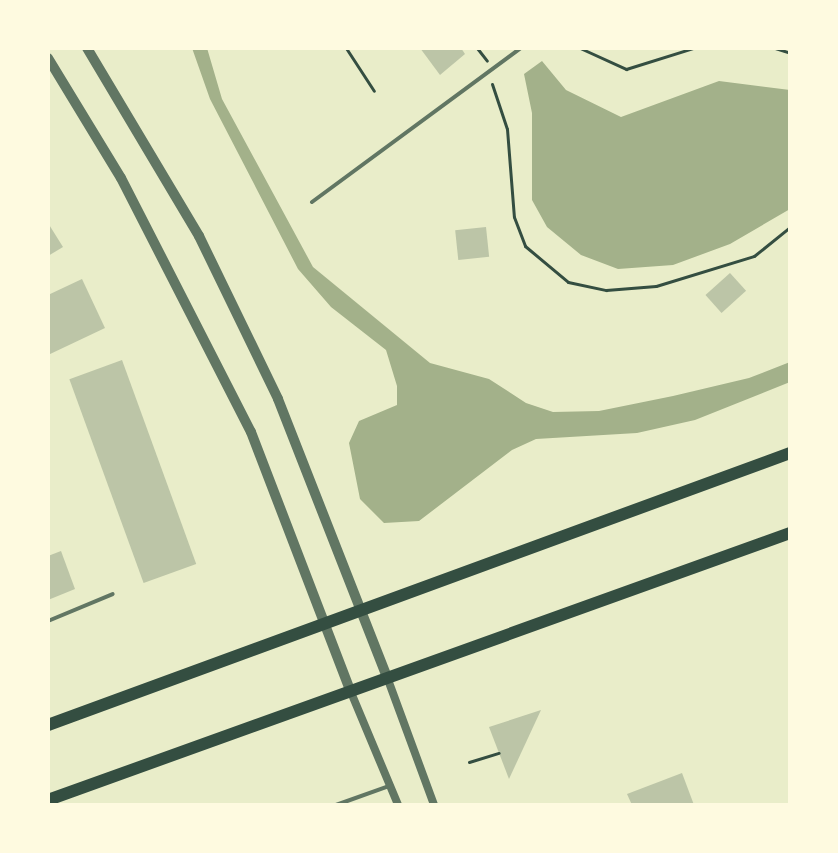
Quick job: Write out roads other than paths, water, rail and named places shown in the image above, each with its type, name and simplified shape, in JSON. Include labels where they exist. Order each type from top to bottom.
[{"type":"highway","points":[[48,725],[790,453]]},
{"type":"highway","points":[[48,800],[790,533]]},
{"type":"street","points":[[87,48],[199,236],[278,399],[434,805]]},
{"type":"street","points":[[48,58],[121,178],[251,432],[350,690],[398,805]]},
{"type":"lane","points":[[312,202],[521,48]]},
{"type":"lane","points":[[48,621],[113,594]]},
{"type":"lane","points":[[336,805],[389,786]]}]
